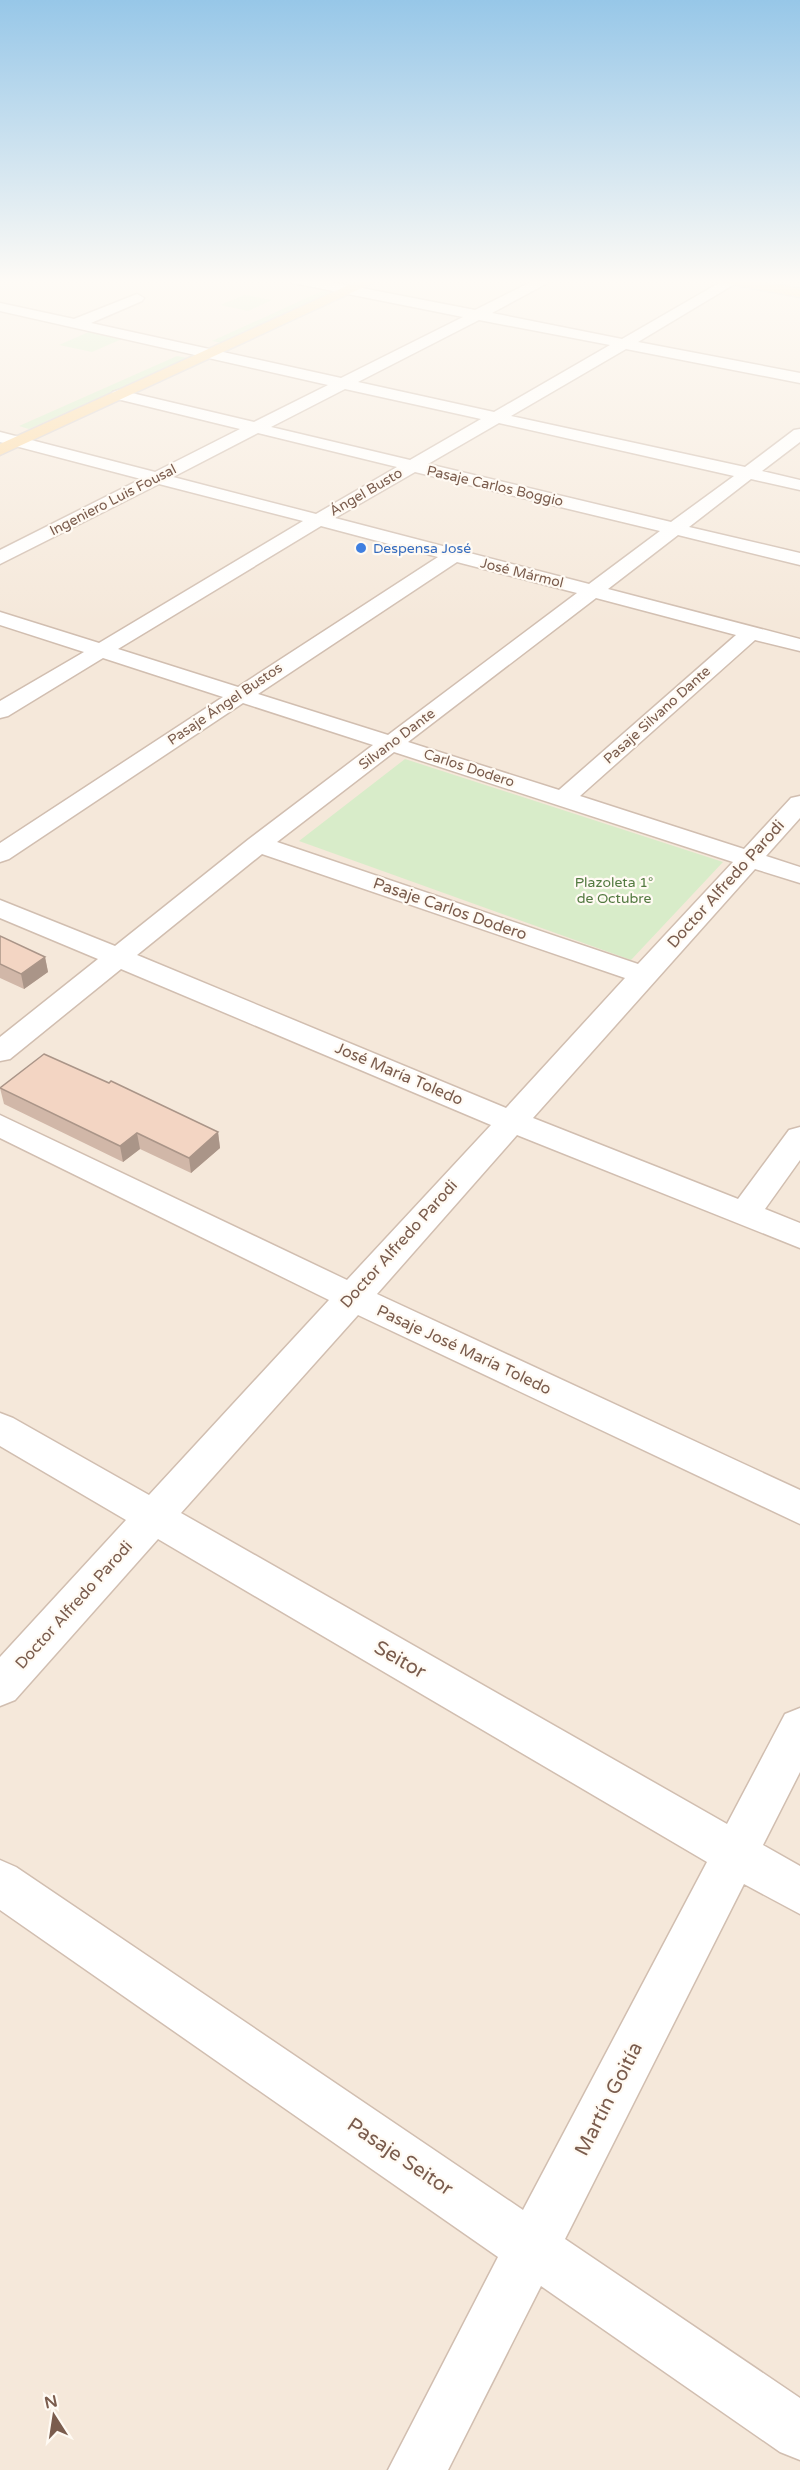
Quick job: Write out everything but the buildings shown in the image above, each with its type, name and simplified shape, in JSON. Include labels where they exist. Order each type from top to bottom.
[{"type":"main road","points":[[0,450],[7,434],[95,394]]},
{"type":"street","name":"Pasaje Carlos Boggio","points":[[146,394],[257,428],[800,559]]},
{"type":"street","name":"Ingeniero Luis Fousal","points":[[0,558],[321,394]]},
{"type":"street","points":[[394,394],[800,485]]},
{"type":"street","name":"Ángel Busto","points":[[0,711],[317,520],[538,394]]},
{"type":"street","name":"José Mármol","points":[[7,434],[155,478],[800,645]]},
{"type":"street","name":"Silvano Dante","points":[[0,1052],[258,844],[595,592],[800,434]]},
{"type":"street","name":"Pasaje Ángel Bustos","points":[[0,854],[452,556]]},
{"type":"street","name":"Carlos Dodero","points":[[0,618],[800,875]]},
{"type":"street","name":"Pasaje Silvano Dante","points":[[564,798],[751,632]]},
{"type":"street","name":"Doctor Alfredo Parodi","points":[[0,1686],[800,803]]},
{"type":"street","name":"Pasaje Carlos Dodero","points":[[258,844],[643,975]]},
{"type":"street","name":"José María Toledo","points":[[0,908],[510,1121],[800,1236]]},
{"type":"street","name":"Pasaje José María Toledo","points":[[0,1125],[352,1297],[800,1508]]},
{"type":"street","points":[[746,1213],[800,1137]]},
{"type":"street","name":"Seitor","points":[[0,1428],[155,1516],[734,1856],[800,1892]]},
{"type":"street","name":"Martín Goitía","points":[[417,2470],[800,1728]]},
{"type":"street","name":"Pasaje Seitor","points":[[0,1883],[800,2432]]},
{"type":"shaded area","points":[[0,394],[800,394],[800,2470],[0,2470]]},
{"type":"green space","points":[[91,394],[106,394],[29,429],[19,426]]},
{"type":"green space","name":"Plazoleta 1° de Octubre","points":[[405,759],[723,862],[631,960],[299,841]]},
{"type":"place","name":"Despensa José","points":[[361,548]]}]
